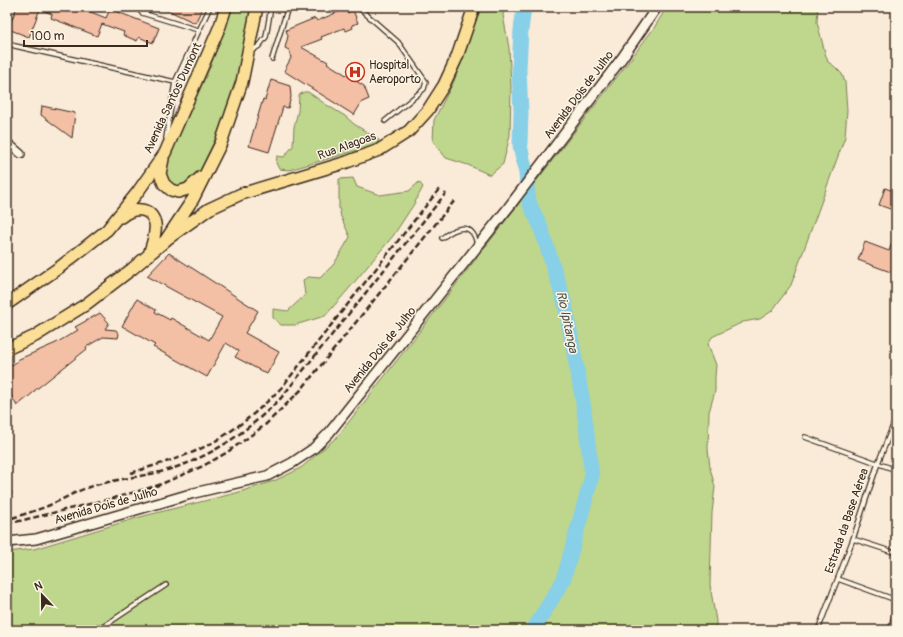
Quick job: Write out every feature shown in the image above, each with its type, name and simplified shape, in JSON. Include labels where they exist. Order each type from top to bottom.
[{"type":"main road","name":"Avenida Santos Dumont","points":[[7,304],[60,267],[108,230],[138,193],[165,152],[220,26],[226,7]]},
{"type":"main road","points":[[7,349],[35,336],[85,305],[132,269],[165,241],[193,199],[221,143],[242,82],[257,7]]},
{"type":"main road","name":"Rua Alagoas","points":[[165,241],[210,209],[234,197],[347,162],[379,150],[409,131],[428,110],[444,84],[457,57],[474,7]]},
{"type":"main road","points":[[165,152],[160,174],[164,184],[171,190],[178,192],[188,189],[207,170]]},
{"type":"main road","points":[[108,230],[126,213],[140,210],[147,212],[153,219],[156,228],[149,255]]},
{"type":"street","name":"Avenida Dois de Julho","points":[[7,542],[36,539],[194,493],[267,476],[292,463],[313,449],[329,433],[477,248],[622,58],[657,7]]},
{"type":"street","points":[[7,142],[20,154]]},
{"type":"lane","points":[[138,7],[142,13],[198,30]]},
{"type":"lane","points":[[165,152],[175,82],[210,7]]},
{"type":"lane","points":[[248,54],[259,46],[266,37],[271,7]]},
{"type":"lane","points":[[272,59],[288,7]]},
{"type":"lane","points":[[358,7],[398,42],[426,82],[424,89],[385,121]]},
{"type":"lane","points":[[7,43],[14,46],[175,82]]},
{"type":"lane","points":[[442,238],[457,229],[466,228],[472,231],[476,237],[477,248]]},
{"type":"lane","name":"Estrada da Base Aérea","points":[[818,630],[853,539],[878,463],[896,418]]},
{"type":"lane","points":[[805,437],[896,470]]},
{"type":"lane","points":[[853,539],[896,553]]},
{"type":"lane","points":[[838,578],[896,600]]},
{"type":"lane","points":[[98,630],[166,585]]},
{"type":"lane","points":[[890,630],[896,610]]},
{"type":"green space","points":[[233,7],[253,7],[238,75],[228,108],[198,175],[189,185],[174,187],[167,180],[166,171],[170,156],[210,67]]},
{"type":"green space","points":[[481,7],[505,7],[503,15],[509,48],[511,86],[510,135],[503,164],[490,175],[468,165],[446,158],[433,141],[434,120],[454,81]]},
{"type":"green space","points":[[667,7],[818,7],[817,22],[828,62],[842,74],[845,82],[847,110],[845,137],[791,285],[772,311],[760,319],[743,322],[712,337],[708,344],[716,365],[715,391],[709,412],[708,449],[710,468],[715,487],[712,513],[710,585],[716,630],[7,630],[7,552],[34,549],[140,517],[236,493],[274,481],[302,467],[337,437],[620,73],[654,28]]},
{"type":"green space","points":[[304,92],[308,92],[379,140],[376,145],[289,170],[279,169],[276,163],[277,156],[284,157],[293,146],[294,127],[298,111],[299,95]]},
{"type":"green space","points":[[353,178],[357,187],[380,195],[409,191],[419,182],[423,187],[414,204],[393,236],[325,316],[295,325],[281,325],[273,318],[273,309],[288,311],[305,295],[303,280],[309,277],[320,278],[334,264],[350,237],[341,217],[339,208],[339,179]]},
{"type":"building","points":[[17,7],[78,7],[106,18],[110,9],[159,28],[153,43],[139,37],[137,41],[123,35],[124,32],[102,24],[97,36],[51,18],[52,14],[40,9],[29,37],[8,29]]},
{"type":"building","points":[[161,7],[203,7],[195,23]]},
{"type":"building","points":[[345,9],[347,13],[353,10],[358,23],[352,25],[353,28],[346,31],[344,28],[301,47],[328,62],[327,63],[364,86],[369,99],[362,102],[354,115],[284,71],[291,58],[289,50],[285,48],[288,36],[286,30],[315,18],[317,21]]},
{"type":"building","points":[[271,80],[290,86],[291,97],[288,108],[283,107],[269,152],[249,146],[263,99],[265,100]]},
{"type":"building","points":[[42,106],[75,113],[72,138],[41,115]]},
{"type":"building","points":[[885,188],[896,192],[896,211],[879,205]]},
{"type":"building","points":[[895,234],[896,274],[858,260],[865,242],[889,251]]},
{"type":"building","points":[[169,253],[258,311],[245,333],[279,352],[267,374],[235,357],[239,351],[226,343],[207,377],[153,347],[155,345],[122,326],[137,299],[156,310],[155,312],[170,320],[171,318],[209,340],[222,317],[147,276]]},
{"type":"building","points":[[100,313],[109,323],[105,329],[116,330],[119,334],[118,338],[103,337],[86,347],[87,349],[17,406],[7,388],[7,368],[18,361],[17,360],[56,343],[78,330],[75,327]]},
{"type":"waterway","name":"Rio Ipitanga","points":[[524,7],[519,69],[521,112],[520,145],[526,173],[530,205],[540,225],[565,304],[583,402],[592,476],[563,581],[533,630]]},
{"type":"railway","points":[[131,473],[183,456],[212,443],[249,418],[266,403],[282,387],[440,188]]},
{"type":"railway","points":[[12,518],[45,507],[89,487],[178,467],[210,452],[240,433],[281,398],[446,193]]},
{"type":"railway","points":[[7,524],[114,498],[159,485],[203,466],[226,453],[246,439],[265,425],[301,390],[455,200]]},
{"type":"railway","points":[[7,494],[12,492]]},
{"type":"place","name":"Hospital Aeroporto","points":[[355,72]]}]
